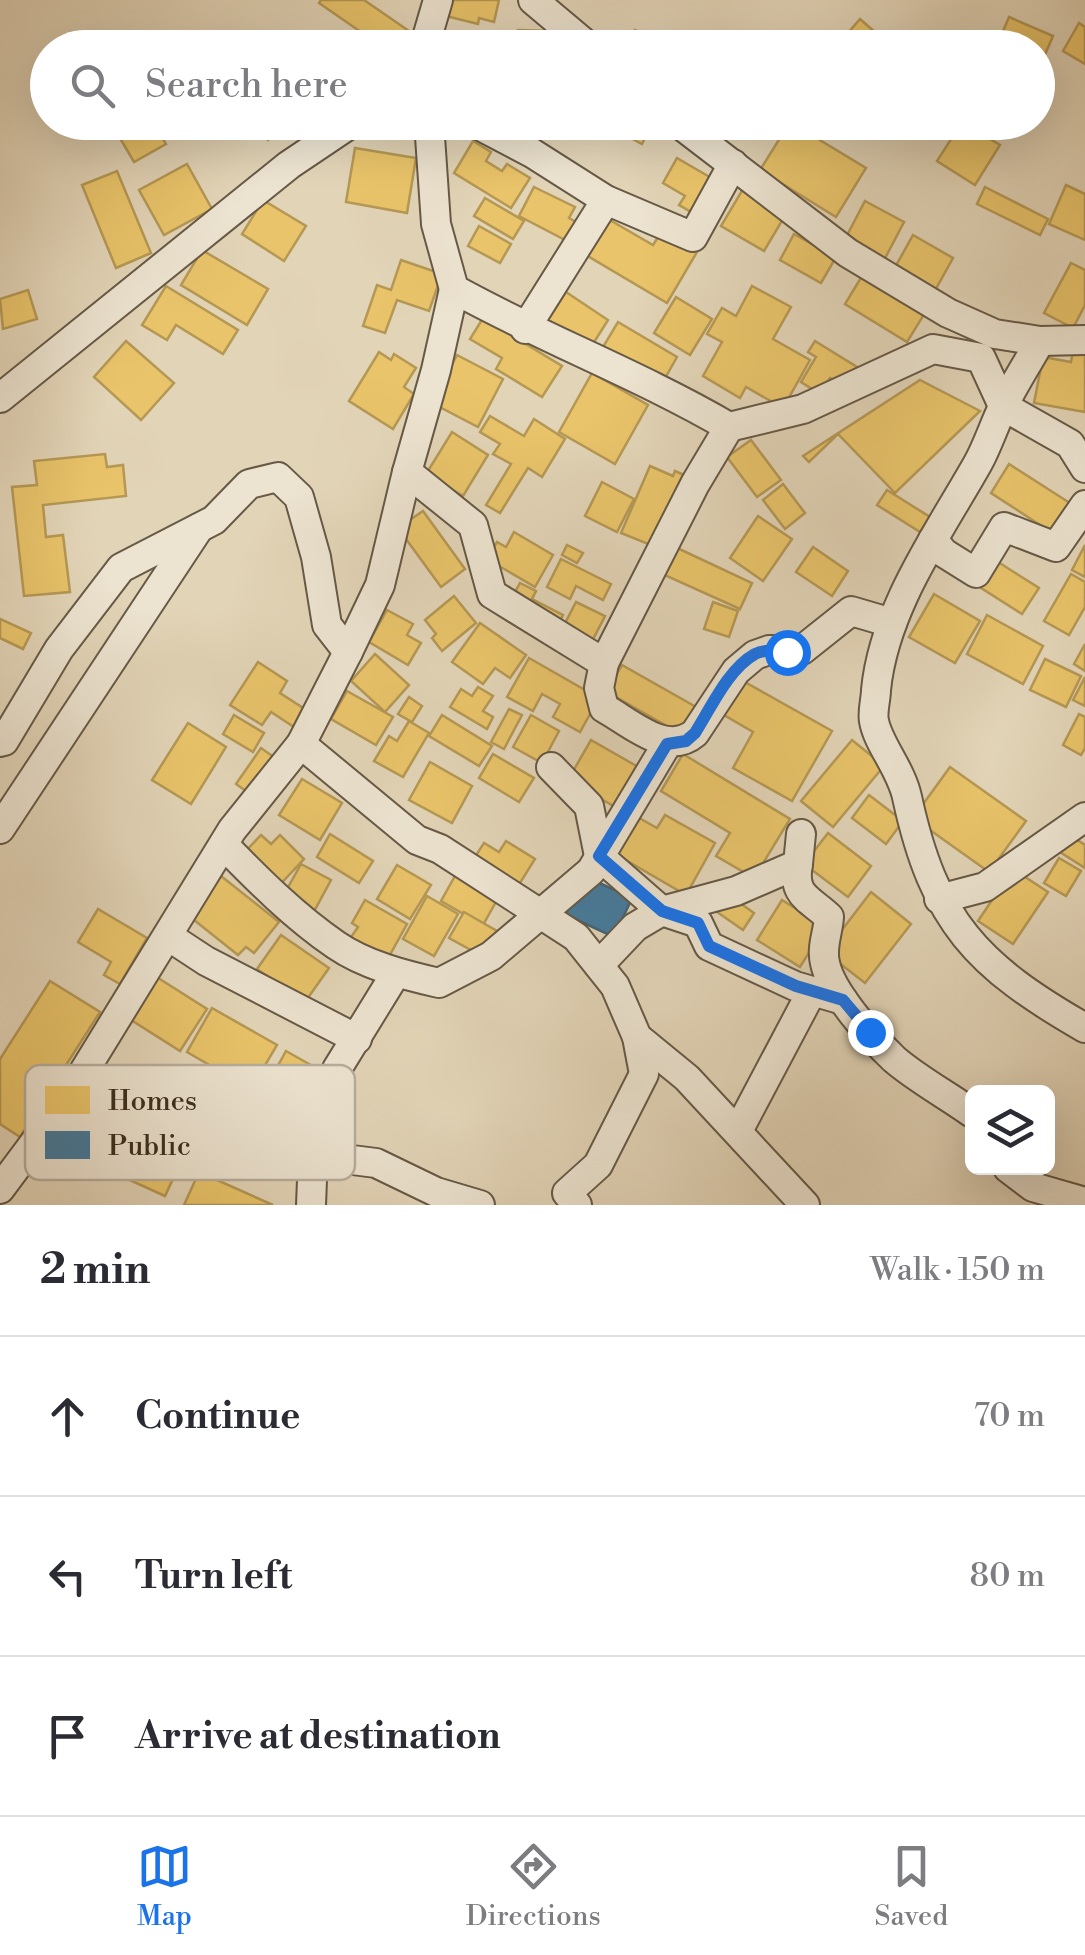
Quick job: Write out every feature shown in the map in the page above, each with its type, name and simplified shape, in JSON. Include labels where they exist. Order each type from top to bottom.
[{"type":"street","points":[[429,30],[438,0]]},
{"type":"street","points":[[534,0],[569,30]]},
{"type":"street","points":[[0,398],[289,164],[326,140]]},
{"type":"street","points":[[89,1065],[224,845],[301,744],[380,586],[454,290],[436,224],[430,140]]},
{"type":"street","points":[[506,140],[606,200],[693,237],[734,164]]},
{"type":"street","points":[[701,140],[848,253],[948,313],[995,334],[1085,340]]},
{"type":"street","points":[[525,328],[606,200]]},
{"type":"street","points":[[454,290],[729,426],[803,409],[932,349],[995,334]]},
{"type":"street","points":[[1040,340],[892,624],[879,661],[874,720],[903,781],[916,840],[939,899],[978,954],[1005,978],[1085,1028]]},
{"type":"street","points":[[932,349],[981,358],[1003,406],[1070,444],[1085,468]]},
{"type":"street","points":[[729,426],[604,662],[599,688],[604,708],[667,744],[686,741],[736,671],[755,654],[802,650],[851,610],[892,624]]},
{"type":"street","points":[[407,472],[473,524],[492,594],[604,662]]},
{"type":"street","points":[[0,742],[4,742],[59,649],[121,568],[214,520],[249,484],[278,477],[299,498],[316,557],[327,625],[348,652]]},
{"type":"street","points":[[933,540],[944,553],[976,573],[1004,527],[1056,547],[1085,505]]},
{"type":"street","points":[[0,829],[200,527]]},
{"type":"street","points":[[301,744],[418,840],[440,849],[576,937],[615,986],[637,1037],[644,1074],[598,1164],[565,1201]]},
{"type":"street","points":[[224,845],[262,884],[338,946],[396,972],[439,983],[490,956],[590,871],[667,744]]},
{"type":"street","points":[[550,767],[589,806],[599,856],[662,911],[698,923],[709,946],[812,991],[843,1000]]},
{"type":"street","points":[[939,899],[985,887],[1085,817]]},
{"type":"street","points":[[800,834],[795,879],[802,896],[829,917],[828,935],[822,946],[825,967],[843,1000],[895,1060],[965,1108]]},
{"type":"street","points":[[599,965],[635,928],[662,911],[736,891],[798,864]]},
{"type":"street","points":[[168,936],[206,961],[356,1039]]},
{"type":"street","points":[[340,1065],[396,972]]},
{"type":"street","points":[[738,1131],[812,991]]},
{"type":"street","points":[[637,1037],[687,1078],[805,1205]]},
{"type":"street","points":[[0,1189],[25,1156]]},
{"type":"street","points":[[355,1160],[376,1163],[436,1192],[480,1205]]},
{"type":"street","points":[[1017,1175],[1033,1187],[1085,1202]]},
{"type":"street","points":[[311,1205],[312,1180]]},
{"type":"building: Homes","points":[[364,0],[408,30],[358,30],[319,3]]},
{"type":"building: Homes","points":[[449,0],[499,0],[494,22],[479,18],[478,24],[446,16]]},
{"type":"building: Homes","points":[[1009,17],[1039,30],[1004,30]]},
{"type":"building: Homes","points":[[860,19],[873,30],[851,30]]},
{"type":"building: Homes","points":[[1079,23],[1085,27],[1085,64],[1063,51]]},
{"type":"building: Homes","points":[[121,140],[164,140],[166,144],[134,162]]},
{"type":"building: Homes","points":[[779,140],[820,140],[866,168],[836,217],[760,170]]},
{"type":"building: Homes","points":[[950,140],[992,140],[1000,145],[975,185],[937,161]]},
{"type":"building: Homes","points":[[473,141],[491,152],[486,161],[502,171],[507,164],[530,178],[511,208],[454,173]]},
{"type":"building: Homes","points":[[355,148],[416,158],[407,213],[346,202]]},
{"type":"building: Homes","points":[[677,158],[713,179],[693,213],[679,205],[685,196],[663,183]]},
{"type":"building: Homes","points":[[187,164],[212,209],[164,235],[139,190]]},
{"type":"building: Homes","points":[[117,171],[151,253],[116,268],[82,185]]},
{"type":"building: Homes","points":[[1066,185],[1085,194],[1085,240],[1049,224]]},
{"type":"building: Homes","points":[[534,187],[575,207],[569,218],[578,223],[569,242],[519,216]]},
{"type":"building: Homes","points":[[985,187],[1048,219],[1040,235],[977,204]]},
{"type":"building: Homes","points":[[743,189],[786,214],[764,251],[721,226]]},
{"type":"building: Homes","points":[[485,198],[524,221],[513,239],[474,216]]},
{"type":"building: Homes","points":[[263,200],[306,226],[284,261],[242,234]]},
{"type":"building: Homes","points":[[865,201],[904,222],[882,264],[843,243]]},
{"type":"building: Homes","points":[[608,219],[653,245],[662,231],[697,252],[667,303],[586,255]]},
{"type":"building: Homes","points":[[479,226],[511,244],[500,263],[468,246]]},
{"type":"building: Homes","points":[[794,234],[812,244],[815,239],[839,252],[821,283],[780,260]]},
{"type":"building: Homes","points":[[913,235],[953,258],[933,294],[893,271]]},
{"type":"building: Homes","points":[[202,250],[268,289],[247,325],[181,285]]},
{"type":"building: Homes","points":[[401,260],[442,274],[429,311],[397,300],[385,333],[363,326],[377,285],[391,290]]},
{"type":"building: Homes","points":[[1071,263],[1085,270],[1085,305],[1073,328],[1044,313]]},
{"type":"building: Homes","points":[[865,271],[928,308],[907,342],[845,304]]},
{"type":"building: Homes","points":[[166,286],[238,330],[223,354],[176,325],[167,340],[142,325]]},
{"type":"building: Homes","points":[[752,286],[791,307],[773,339],[810,360],[783,408],[746,387],[740,398],[703,376],[722,342],[707,334],[722,308],[736,316]]},
{"type":"building: Homes","points":[[28,290],[37,319],[3,329],[0,299]]},
{"type":"building: Homes","points":[[566,292],[608,320],[591,347],[548,320]]},
{"type":"building: Homes","points":[[676,297],[712,319],[690,355],[654,333]]},
{"type":"building: Homes","points":[[483,318],[562,366],[542,397],[496,369],[502,358],[470,339]]},
{"type":"building: Homes","points":[[618,322],[677,357],[660,387],[600,352]]},
{"type":"building: Homes","points":[[126,341],[174,383],[141,420],[94,377]]},
{"type":"building: Homes","points":[[815,341],[857,367],[845,387],[830,378],[820,394],[801,382],[816,357],[808,352]]},
{"type":"building: Homes","points":[[1073,350],[1085,352],[1085,412],[1034,403],[1043,357],[1071,362]]},
{"type":"building: Homes","points":[[379,352],[391,360],[394,354],[416,368],[404,387],[414,394],[393,429],[349,401]]},
{"type":"building: Homes","points":[[457,355],[503,379],[478,427],[432,403]]},
{"type":"building: Homes","points":[[592,373],[648,405],[615,464],[559,432]]},
{"type":"building: Homes","points":[[920,380],[980,411],[895,493],[838,434],[809,462],[803,456]]},
{"type":"building: Homes","points":[[490,416],[524,436],[534,419],[565,439],[542,477],[528,468],[500,513],[486,505],[511,464],[493,454],[500,444],[480,432]]},
{"type":"building: Homes","points":[[452,432],[488,455],[463,496],[426,474]]},
{"type":"building: Homes","points":[[751,440],[781,480],[757,497],[727,457]]},
{"type":"building: Homes","points":[[105,454],[107,467],[123,465],[126,496],[43,505],[46,537],[63,535],[70,592],[24,596],[12,487],[37,485],[34,461]]},
{"type":"building: Homes","points":[[1009,464],[1073,505],[1054,534],[991,493]]},
{"type":"building: Homes","points":[[650,466],[673,476],[675,471],[684,475],[653,546],[621,533]]},
{"type":"building: Homes","points":[[602,482],[634,499],[617,532],[585,516]]},
{"type":"building: Homes","points":[[783,484],[805,513],[785,529],[763,500]]},
{"type":"building: Homes","points":[[887,490],[930,517],[920,532],[877,505]]},
{"type":"building: Homes","points":[[423,511],[465,569],[441,587],[398,528]]},
{"type":"building: Homes","points":[[758,516],[792,539],[763,581],[730,558]]},
{"type":"building: Homes","points":[[514,532],[553,555],[535,587],[487,559],[497,542],[506,547]]},
{"type":"building: Homes","points":[[567,545],[583,553],[577,563],[562,555]]},
{"type":"building: Homes","points":[[1085,545],[1085,577],[1072,570]]},
{"type":"building: Homes","points":[[673,546],[752,583],[740,609],[660,573]]},
{"type":"building: Homes","points":[[813,547],[848,571],[832,596],[796,572]]},
{"type":"building: Homes","points":[[561,559],[611,584],[603,600],[576,586],[570,599],[547,587]]},
{"type":"building: Homes","points":[[995,560],[1039,588],[1022,614],[978,586]]},
{"type":"building: Homes","points":[[1071,574],[1085,582],[1085,607],[1069,635],[1044,621]]},
{"type":"building: Homes","points":[[520,583],[536,591],[532,599],[563,615],[556,628],[509,603]]},
{"type":"building: Homes","points":[[934,594],[980,621],[955,663],[909,637]]},
{"type":"building: Homes","points":[[454,596],[476,623],[442,651],[425,620]]},
{"type":"building: Homes","points":[[576,602],[605,616],[589,647],[560,633]]},
{"type":"building: Homes","points":[[713,602],[738,611],[729,637],[704,629]]},
{"type":"building: Homes","points":[[387,610],[413,624],[407,635],[421,643],[408,665],[369,642]]},
{"type":"building: Homes","points":[[987,615],[1043,646],[1023,684],[967,654]]},
{"type":"building: Homes","points":[[0,619],[31,633],[23,649],[0,638]]},
{"type":"building: Homes","points":[[480,623],[526,655],[510,678],[495,668],[483,684],[452,662]]},
{"type":"building: Homes","points":[[1085,644],[1085,671],[1074,664]]},
{"type":"building: Homes","points":[[375,654],[409,685],[385,712],[351,681]]},
{"type":"building: Homes","points":[[529,658],[599,698],[580,732],[553,717],[560,704],[542,694],[533,711],[507,697]]},
{"type":"building: Homes","points":[[1045,659],[1081,676],[1066,707],[1030,690]]},
{"type":"building: Homes","points":[[258,662],[287,681],[280,693],[314,715],[303,733],[271,712],[262,725],[230,705]]},
{"type":"building: Homes","points":[[622,665],[696,707],[681,734],[607,692]]},
{"type":"building: Homes","points":[[1085,677],[1085,706],[1073,700]]},
{"type":"building: Homes","points":[[743,681],[832,731],[792,801],[733,768],[753,732],[724,715]]},
{"type":"building: Homes","points":[[478,687],[493,696],[483,711],[493,717],[487,729],[450,707],[461,689],[472,696]]},
{"type":"building: Homes","points":[[347,691],[393,717],[376,745],[331,719]]},
{"type":"building: Homes","points":[[409,697],[422,706],[412,722],[398,714]]},
{"type":"building: Homes","points":[[509,709],[522,715],[504,749],[491,742]]},
{"type":"building: Homes","points":[[1079,714],[1085,717],[1085,748],[1081,755],[1063,745]]},
{"type":"building: Homes","points":[[234,715],[264,733],[253,752],[223,734]]},
{"type":"building: Homes","points":[[442,715],[492,746],[479,766],[429,736]]},
{"type":"building: Homes","points":[[531,715],[559,731],[542,763],[513,747]]},
{"type":"building: Homes","points":[[409,721],[429,733],[403,777],[374,761],[389,736],[397,741]]},
{"type":"building: Homes","points":[[188,723],[226,747],[191,804],[152,780]]},
{"type":"building: Homes","points":[[591,740],[640,768],[617,808],[568,780]]},
{"type":"building: Homes","points":[[852,740],[884,766],[833,827],[801,801]]},
{"type":"building: Homes","points":[[261,748],[278,760],[253,796],[236,784]]},
{"type":"building: Homes","points":[[493,754],[534,778],[519,802],[479,778]]},
{"type":"building: Homes","points":[[683,754],[790,819],[754,878],[716,856],[730,833],[661,791]]},
{"type":"building: Homes","points":[[430,762],[472,786],[452,823],[409,800]]},
{"type":"building: Homes","points":[[950,767],[1026,821],[989,872],[913,818]]},
{"type":"building: Homes","points":[[302,779],[342,803],[320,840],[279,815]]},
{"type":"building: Homes","points":[[869,795],[903,821],[886,844],[852,818]]},
{"type":"building: Homes","points":[[634,815],[657,828],[665,815],[715,843],[686,895],[612,852]]},
{"type":"building: Homes","points":[[828,833],[871,866],[848,897],[804,864]]},
{"type":"building: Homes","points":[[330,834],[373,861],[359,883],[317,857]]},
{"type":"building: Homes","points":[[261,835],[271,844],[280,835],[304,859],[274,891],[239,858]]},
{"type":"building: Homes","points":[[1070,835],[1085,845],[1085,868],[1060,852]]},
{"type":"building: Homes","points":[[506,841],[535,859],[515,891],[471,863],[484,843],[499,852]]},
{"type":"building: Homes","points":[[1059,858],[1081,871],[1066,896],[1044,883]]},
{"type":"building: Homes","points":[[301,864],[331,880],[311,917],[281,900]]},
{"type":"building: Homes","points":[[397,865],[431,885],[410,919],[377,899]]},
{"type":"building: Homes","points":[[460,867],[502,891],[483,925],[441,901]]},
{"type":"building: Homes","points":[[1013,869],[1048,892],[1013,944],[978,921]]},
{"type":"building: Homes","points":[[221,876],[279,922],[254,953],[246,947],[238,955],[189,916]]},
{"type":"building: Homes","points":[[871,892],[911,924],[865,983],[825,952]]},
{"type":"building: Homes","points":[[729,895],[754,913],[743,930],[717,912]]},
{"type":"building: Homes","points":[[427,896],[458,914],[434,956],[403,939]]},
{"type":"building: Homes","points":[[365,900],[407,924],[386,962],[349,940],[358,927],[352,923]]},
{"type":"building: Homes","points":[[782,900],[825,927],[800,967],[757,940]]},
{"type":"building: Homes","points":[[98,909],[147,938],[120,984],[104,975],[111,962],[78,942]]},
{"type":"building: Homes","points":[[464,912],[497,931],[482,956],[449,938]]},
{"type":"building: Homes","points":[[281,935],[329,968],[305,1002],[257,969]]},
{"type":"building: Homes","points":[[155,976],[207,1009],[180,1051],[128,1018]]},
{"type":"building: Homes","points":[[50,981],[100,1012],[66,1065],[25,1065],[25,1129],[20,1137],[0,1124],[0,1059]]},
{"type":"building: Homes","points":[[212,1008],[277,1045],[265,1065],[209,1065],[187,1052]]},
{"type":"building: Homes","points":[[286,1051],[311,1065],[278,1065]]},
{"type":"building: Homes","points":[[130,1180],[172,1180],[165,1196]]},
{"type":"building: Homes","points":[[195,1180],[217,1180],[273,1205],[184,1205]]},
{"type":"building: Public","points":[[580,874],[632,898],[614,937],[562,913]]},
{"type":"route","points":[[787,652],[769,650],[755,654],[736,671],[695,733],[686,741],[667,744],[599,856],[662,911],[698,923],[709,946],[796,986],[843,1000],[870,1032]]}]
